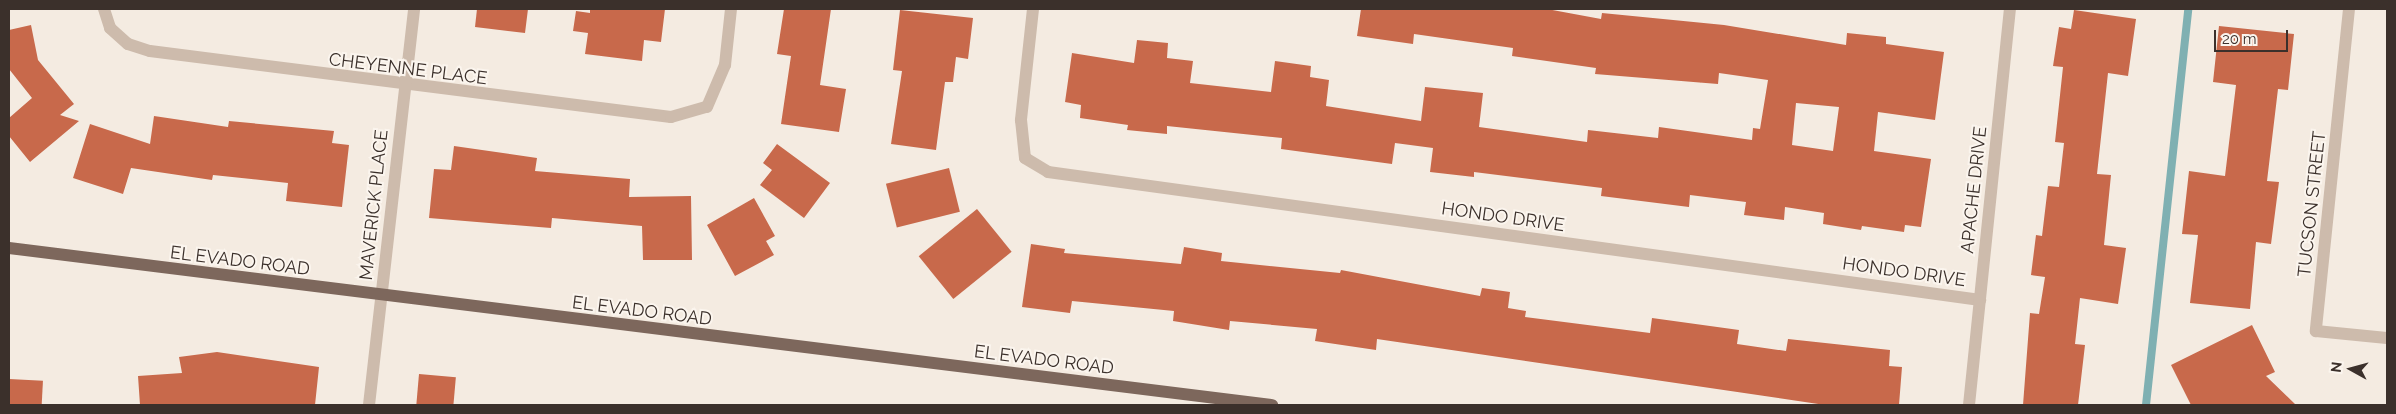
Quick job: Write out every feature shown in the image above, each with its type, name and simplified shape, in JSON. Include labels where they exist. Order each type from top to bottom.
[{"type":"main road","name":"EL EVADO ROAD","points":[[9,248],[382,296],[1272,405]]},
{"type":"street","name":"CHEYENNE PLACE","points":[[104,9],[110,28],[128,44],[150,51],[405,87],[670,118],[707,107],[725,65],[731,9]]},
{"type":"street","name":"MAVERICK PLACE","points":[[369,405],[414,9]]},
{"type":"street","name":"HONDO DRIVE","points":[[1033,9],[1021,120],[1025,158],[1048,172],[1980,300]]},
{"type":"street","name":"APACHE DRIVE","points":[[1969,405],[2010,9]]},
{"type":"street","name":"TUCSON STREET","points":[[2349,9],[2316,331],[2387,338]]},
{"type":"building","points":[[477,9],[528,9],[525,33],[475,27]]},
{"type":"building","points":[[590,9],[665,9],[661,42],[644,40],[642,61],[585,54],[588,33],[573,31],[576,11],[590,13]]},
{"type":"building","points":[[784,9],[831,9],[820,85],[846,89],[839,132],[781,124],[791,56],[777,54]]},
{"type":"building","points":[[1361,9],[1547,9],[1601,19],[1602,13],[1724,25],[1846,45],[1847,33],[1886,37],[1886,44],[1944,52],[1935,120],[1878,112],[1874,151],[1931,159],[1921,227],[1905,225],[1904,232],[1862,226],[1861,230],[1823,224],[1824,213],[1785,207],[1784,220],[1744,215],[1746,202],[1690,195],[1689,207],[1601,196],[1602,188],[1474,172],[1474,177],[1430,172],[1433,148],[1395,143],[1392,164],[1281,149],[1282,138],[1167,126],[1167,134],[1127,130],[1128,125],[1080,118],[1081,105],[1065,102],[1072,53],[1134,63],[1137,40],[1168,43],[1167,58],[1193,61],[1190,83],[1271,92],[1275,61],[1311,66],[1310,77],[1329,80],[1326,106],[1421,121],[1425,87],[1483,93],[1479,127],[1587,142],[1588,130],[1658,138],[1659,127],[1752,140],[1753,128],[1760,129],[1768,80],[1719,73],[1718,84],[1595,74],[1596,68],[1512,56],[1513,48],[1414,34],[1413,44],[1357,36]],"holes":[[[1796,103],[1839,107],[1833,151],[1792,145]]]},
{"type":"building","points":[[900,10],[973,18],[968,59],[956,57],[953,82],[945,82],[936,150],[891,144],[902,71],[893,70]]},
{"type":"building","points":[[2074,10],[2136,19],[2128,76],[2108,73],[2097,174],[2111,175],[2104,245],[2126,248],[2118,304],[2080,298],[2075,344],[2085,345],[2078,405],[2023,405],[2030,313],[2039,314],[2045,277],[2031,275],[2036,235],[2042,236],[2048,186],[2059,187],[2064,143],[2055,142],[2063,67],[2053,66],[2059,27],[2071,29]]},
{"type":"building","points":[[31,25],[38,60],[74,104],[60,115],[79,121],[30,162],[9,136],[9,118],[32,98],[9,69],[9,30]]},
{"type":"building","points":[[2219,26],[2294,34],[2288,90],[2278,89],[2267,181],[2279,182],[2271,244],[2256,242],[2250,309],[2190,303],[2198,235],[2182,234],[2189,171],[2225,176],[2236,85],[2213,82]]},
{"type":"building","points":[[154,116],[228,127],[229,121],[334,131],[332,143],[349,145],[342,207],[286,201],[288,183],[213,175],[212,180],[131,168],[123,194],[73,178],[90,124],[150,144]]},
{"type":"building","points":[[777,144],[830,183],[804,218],[760,185],[772,170],[763,163]]},
{"type":"building","points":[[454,146],[537,158],[535,171],[630,179],[629,197],[691,196],[692,260],[643,260],[642,226],[552,218],[551,228],[429,218],[434,169],[451,170]]},
{"type":"building","points":[[949,168],[960,212],[897,227],[886,184]]},
{"type":"building","points":[[754,198],[775,236],[766,241],[774,255],[735,276],[707,225]]},
{"type":"building","points":[[977,209],[1012,252],[953,299],[919,256]]},
{"type":"building","points":[[1031,244],[1065,249],[1064,253],[1181,264],[1184,247],[1222,253],[1221,261],[1340,273],[1341,270],[1480,296],[1482,288],[1510,292],[1508,308],[1526,311],[1525,317],[1650,333],[1652,318],[1739,330],[1737,344],[1786,351],[1788,339],[1890,350],[1889,366],[1902,367],[1899,405],[1825,405],[1377,339],[1376,350],[1315,341],[1317,329],[1230,321],[1229,330],[1173,321],[1174,311],[1072,301],[1070,313],[1022,307]]},
{"type":"building","points":[[2252,325],[2275,372],[2266,376],[2296,405],[2191,405],[2171,365]]},
{"type":"building","points":[[217,352],[319,367],[315,405],[140,405],[138,376],[182,373],[179,357]]},
{"type":"building","points":[[419,374],[456,377],[453,405],[416,405]]},
{"type":"building","points":[[9,379],[43,381],[42,405],[9,405]]},
{"type":"waterway","points":[[2146,405],[2188,9]]}]
